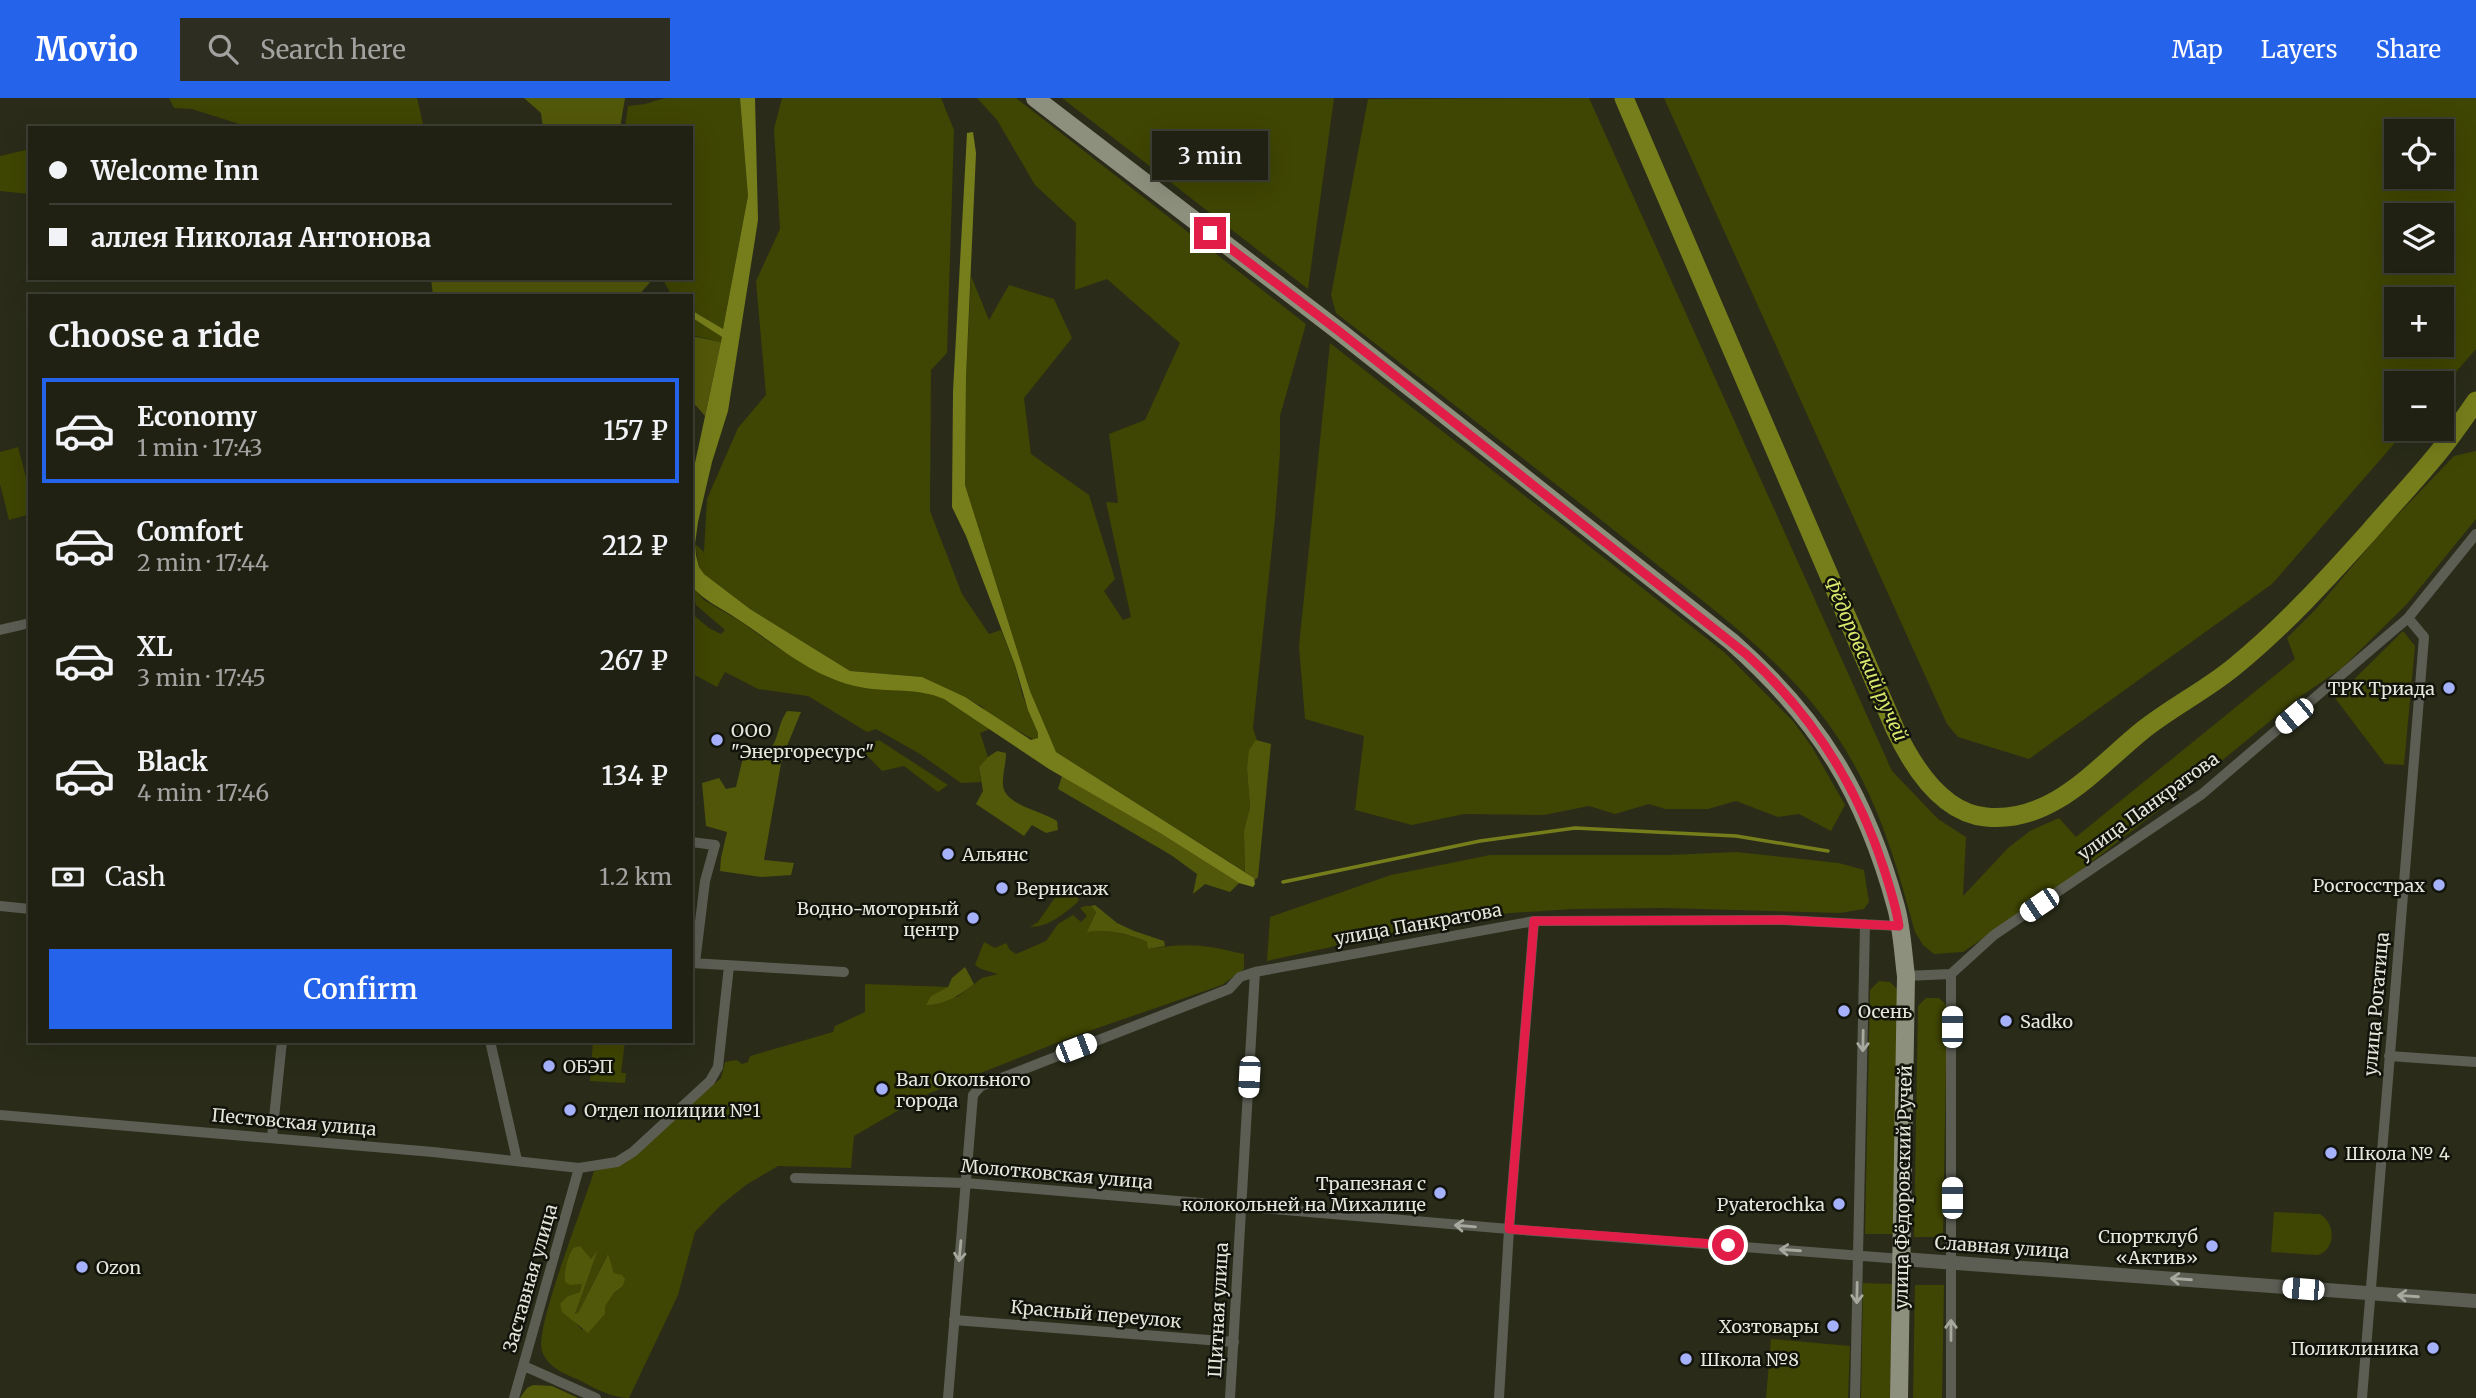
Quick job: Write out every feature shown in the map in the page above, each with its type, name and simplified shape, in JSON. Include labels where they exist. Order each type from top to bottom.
[{"type":"main road","name":"улица Фёдоровский Ручей","points":[[1035,98],[1340,332],[1732,642],[1759,666],[1803,713],[1823,739],[1857,799],[1877,849],[1896,909],[1906,976],[1899,1398]]},
{"type":"street","name":"улица Панкратова","points":[[1951,974],[1994,934],[2202,794],[2409,618],[2476,534]]},
{"type":"street","name":"улица Рогатица","points":[[2362,1398],[2424,637],[2409,618]]},
{"type":"street","points":[[0,630],[28,623]]},
{"type":"street","points":[[693,842],[715,845],[705,881],[693,963],[844,972]]},
{"type":"street","points":[[0,906],[28,909]]},
{"type":"street","name":"улица Панкратова","points":[[966,1183],[973,1096],[981,1086],[1229,989],[1240,977],[1255,972],[1534,921],[1783,920],[1899,926]]},
{"type":"street","points":[[1499,1398],[1509,1229],[1534,921]]},
{"type":"street","points":[[1855,1398],[1865,924]]},
{"type":"street","name":"Пестовская улица","points":[[0,1115],[272,1137],[582,1168],[617,1162],[633,1152],[710,1081],[718,1067],[729,966]]},
{"type":"street","name":"Щитная улица","points":[[1230,1398],[1255,972]]},
{"type":"street","points":[[1906,976],[1951,974],[1951,1398]]},
{"type":"street","points":[[272,1137],[282,1043]]},
{"type":"street","points":[[490,1043],[517,1160]]},
{"type":"street","points":[[2389,1056],[2476,1062]]},
{"type":"street","name":"Заставная улица","points":[[514,1398],[582,1168]]},
{"type":"street","name":"Молотковская улица","points":[[795,1178],[966,1183],[1242,1208],[1902,1259]]},
{"type":"street","points":[[948,1398],[966,1183]]},
{"type":"street","name":"Славная улица","points":[[1902,1259],[2476,1301]]},
{"type":"street","name":"Красный переулок","points":[[954,1320],[1234,1342]]},
{"type":"street","points":[[524,1366],[596,1398]]},
{"type":"shaded area","points":[[169,98],[417,98],[424,126],[246,126],[192,109],[174,108]]},
{"type":"shaded area","points":[[524,98],[625,98],[620,126],[543,126],[541,113]]},
{"type":"shaded area","points":[[665,98],[740,98],[748,196],[723,329],[693,311],[693,294],[671,294],[663,280],[693,280],[693,126],[625,126],[628,106]]},
{"type":"shaded area","points":[[740,98],[755,98],[758,220],[728,411],[712,462],[698,522],[696,555],[704,574],[750,609],[850,671],[922,677],[965,697],[1031,740],[1038,738],[1015,665],[966,536],[952,507],[953,392],[967,133],[973,132],[976,153],[966,377],[965,485],[1030,691],[1056,752],[1254,878],[1253,887],[1239,883],[1160,833],[1049,769],[944,699],[923,693],[860,687],[827,676],[796,660],[693,588],[693,472],[722,337],[693,318],[693,311],[723,329],[748,196]]},
{"type":"shaded area","points":[[782,98],[941,98],[954,130],[947,353],[931,370],[930,511],[962,594],[989,634],[1001,630],[1038,733],[1038,738],[1034,740],[990,715],[981,706],[922,677],[850,671],[750,609],[704,574],[699,567],[695,544],[704,552],[707,499],[738,428],[766,395],[756,281],[780,229],[774,129]]},
{"type":"shaded area","points":[[977,98],[1016,98],[1306,324],[1280,416],[1275,518],[1253,728],[1257,741],[1247,769],[1250,807],[1244,831],[1245,872],[1056,752],[1030,691],[965,485],[971,276],[989,320],[1009,285],[1054,299],[1072,338],[1024,398],[1031,454],[1089,495],[1115,579],[1104,591],[1123,620],[1131,617],[1106,502],[1118,503],[1109,434],[1145,420],[1180,343],[1107,279],[1075,290],[1076,223],[1035,185],[997,120]]},
{"type":"shaded area","points":[[1062,98],[1334,98],[1308,289]]},
{"type":"shaded area","points":[[1589,98],[1892,771],[1938,819],[1966,837],[1963,896],[2008,848],[2030,831],[2059,818],[2076,837],[2295,659],[2287,638],[2316,609],[2383,530],[2454,456],[2476,451],[2476,519],[2406,605],[2342,668],[2301,696],[2067,881],[1963,952],[1934,954],[1923,945],[1915,932],[1892,853],[1862,780],[1834,732],[1793,682],[1721,616],[1530,463],[1336,313],[1331,295],[1368,99]]},
{"type":"shaded area","points":[[1664,98],[2476,98],[2476,349],[2454,374],[2454,371],[2384,371],[2384,441],[2397,441],[2272,584],[2029,759],[1958,737],[1947,724]]},
{"type":"shaded area","points":[[28,149],[28,194],[0,191],[0,156]]},
{"type":"shaded area","points":[[431,280],[652,280],[640,294],[433,294]]},
{"type":"shaded area","points":[[693,318],[722,337],[721,342],[693,335]]},
{"type":"shaded area","points":[[693,336],[721,342],[705,416],[693,402]]},
{"type":"shaded area","points":[[1330,343],[1724,652],[1793,721],[1812,747],[1845,805],[1831,831],[1799,814],[1778,817],[1736,801],[1708,809],[1665,809],[1649,804],[1615,814],[1589,806],[1544,815],[1464,814],[1412,825],[1355,810],[1364,736],[1305,719],[1299,646]]},
{"type":"shaded area","points":[[18,447],[28,484],[28,515],[9,520],[0,484],[0,452]]},
{"type":"shaded area","points":[[693,588],[704,600],[830,678],[876,689],[928,692],[944,699],[990,729],[980,733],[988,757],[979,767],[981,782],[961,783],[920,754],[876,729],[867,732],[808,696],[758,689],[725,672],[717,687],[693,674],[693,615],[721,634],[725,630],[696,605]]},
{"type":"shaded area","points":[[2403,631],[2415,646],[2404,765],[2385,764],[2335,698]]},
{"type":"shaded area","points":[[787,711],[801,712],[782,758],[764,860],[794,863],[791,875],[761,877],[720,871],[727,832],[706,826],[702,783],[719,778],[726,789],[736,787],[745,749],[769,752]]},
{"type":"shaded area","points":[[879,740],[948,785],[938,792],[904,766],[882,771],[860,748]]},
{"type":"shaded area","points":[[1256,740],[1271,744],[1258,877],[1255,880],[1245,872],[1244,831],[1250,807],[1247,769],[1249,750]]},
{"type":"shaded area","points":[[997,751],[1006,753],[1003,781],[1008,796],[1057,821],[1058,830],[1046,833],[1032,825],[1024,836],[976,804],[983,791],[979,767]]},
{"type":"shaded area","points":[[1062,776],[1239,883],[1230,892],[1205,884],[1193,894],[1197,874],[1171,855],[1058,789]]},
{"type":"shaded area","points":[[1737,852],[1839,863],[1864,870],[1869,902],[1864,909],[1840,913],[1663,908],[1511,913],[1460,919],[1267,961],[1270,917],[1391,875],[1490,855],[1668,855]]},
{"type":"shaded area","points":[[1058,893],[1073,894],[1079,899],[1055,919],[1030,927],[1038,922]]},
{"type":"shaded area","points":[[1095,905],[1117,923],[1164,941],[1165,946],[1148,949],[1147,942],[1126,935],[1102,931],[1087,932],[1096,912],[1091,906]]},
{"type":"shaded area","points":[[1091,906],[1096,911],[1088,931],[1134,937],[1148,942],[1149,949],[1196,946],[1244,954],[1244,969],[1222,985],[1069,1038],[925,1095],[854,1136],[851,1168],[778,1166],[746,1185],[721,1205],[695,1232],[678,1295],[629,1398],[597,1389],[552,1366],[544,1357],[542,1338],[545,1318],[594,1171],[623,1164],[721,1078],[725,1062],[737,1060],[742,1064],[748,1062],[750,1056],[833,1032],[835,1026],[865,1012],[865,984],[949,987],[931,996],[957,997],[982,978],[998,974],[975,965],[984,942],[995,948],[1006,943],[1016,954],[1046,941],[1058,924],[1073,915],[1081,922],[1087,916],[1080,908]],"holes":[[[573,1248],[591,1259],[597,1253],[575,1314],[577,1315],[607,1255],[623,1286],[582,1330],[573,1320],[568,1296],[580,1292],[583,1283],[565,1274]]]},
{"type":"shaded area","points":[[965,967],[974,984],[951,999],[926,1005],[931,996],[948,987],[952,978]]},
{"type":"shaded area","points":[[1879,981],[1890,982],[1899,991],[1893,1234],[1865,1234],[1870,990]]},
{"type":"shaded area","points":[[1926,998],[1939,998],[1947,1006],[1943,1237],[1914,1237],[1918,1006]]},
{"type":"shaded area","points":[[593,1043],[625,1043],[621,1073],[626,1073],[625,1083],[590,1081]]},
{"type":"shaded area","points":[[2274,1212],[2320,1214],[2329,1224],[2331,1242],[2324,1252],[2318,1255],[2271,1252]]},
{"type":"shaded area","points":[[580,1246],[591,1259],[598,1250],[575,1314],[578,1313],[608,1254],[614,1273],[625,1279],[623,1286],[605,1306],[605,1314],[588,1333],[562,1312],[560,1304],[568,1296],[580,1292],[582,1284],[570,1285],[565,1282],[565,1278],[571,1252],[573,1248]]},
{"type":"shaded area","points":[[1863,1283],[1892,1284],[1890,1398],[1861,1398]]},
{"type":"shaded area","points":[[1915,1285],[1944,1285],[1942,1398],[1913,1398]]},
{"type":"shaded area","points":[[1771,1339],[1850,1346],[1848,1398],[1766,1398]]},
{"type":"shaded area","points":[[533,1385],[552,1386],[578,1398],[520,1398],[527,1388]]},
{"type":"waterway","name":"Фёдоровский ручей","points":[[1624,98],[1895,729],[1919,772],[1930,785],[1955,807],[1970,814],[2010,817],[2032,812],[2053,802],[2091,776],[2143,730],[2234,667],[2288,619],[2353,550],[2433,459],[2476,401]]},
{"type":"waterway","points":[[1283,882],[1480,841],[1575,828],[1736,836],[1828,851]]},
{"type":"place","name":"ТРК Триада","points":[[2449,688]]},
{"type":"place","name":"ООО \"Энергоресурс\"","points":[[717,740]]},
{"type":"place","name":"Альянс","points":[[948,854]]},
{"type":"place","name":"Росгосстрах","points":[[2439,885]]},
{"type":"place","name":"Вернисаж","points":[[1002,888]]},
{"type":"place","name":"Водно-моторный центр","points":[[973,918]]},
{"type":"place","name":"Осень","points":[[1844,1011]]},
{"type":"place","name":"Sadko","points":[[2006,1021]]},
{"type":"place","name":"ОБЭП","points":[[549,1066]]},
{"type":"place","name":"Вал Окольного города","points":[[882,1089]]},
{"type":"place","name":"Отдел полиции №1","points":[[570,1110]]},
{"type":"place","name":"Школа № 4","points":[[2331,1153]]},
{"type":"place","name":"Трапезная с колокольней на Михалице","points":[[1440,1193]]},
{"type":"place","name":"Pyaterochka","points":[[1839,1204]]},
{"type":"place","name":"Спортклуб «Актив»","points":[[2212,1246]]},
{"type":"place","name":"Ozon","points":[[82,1267]]},
{"type":"place","name":"Хозтовары","points":[[1833,1326]]},
{"type":"place","name":"Поликлиника","points":[[2433,1348]]},
{"type":"place","name":"Школа №8","points":[[1686,1359]]},
{"type":"route","points":[[1210,233],[1340,332],[1746,654],[1780,687],[1823,739],[1857,799],[1881,860],[1899,926],[1783,920],[1534,921],[1509,1229],[1728,1245]]}]
